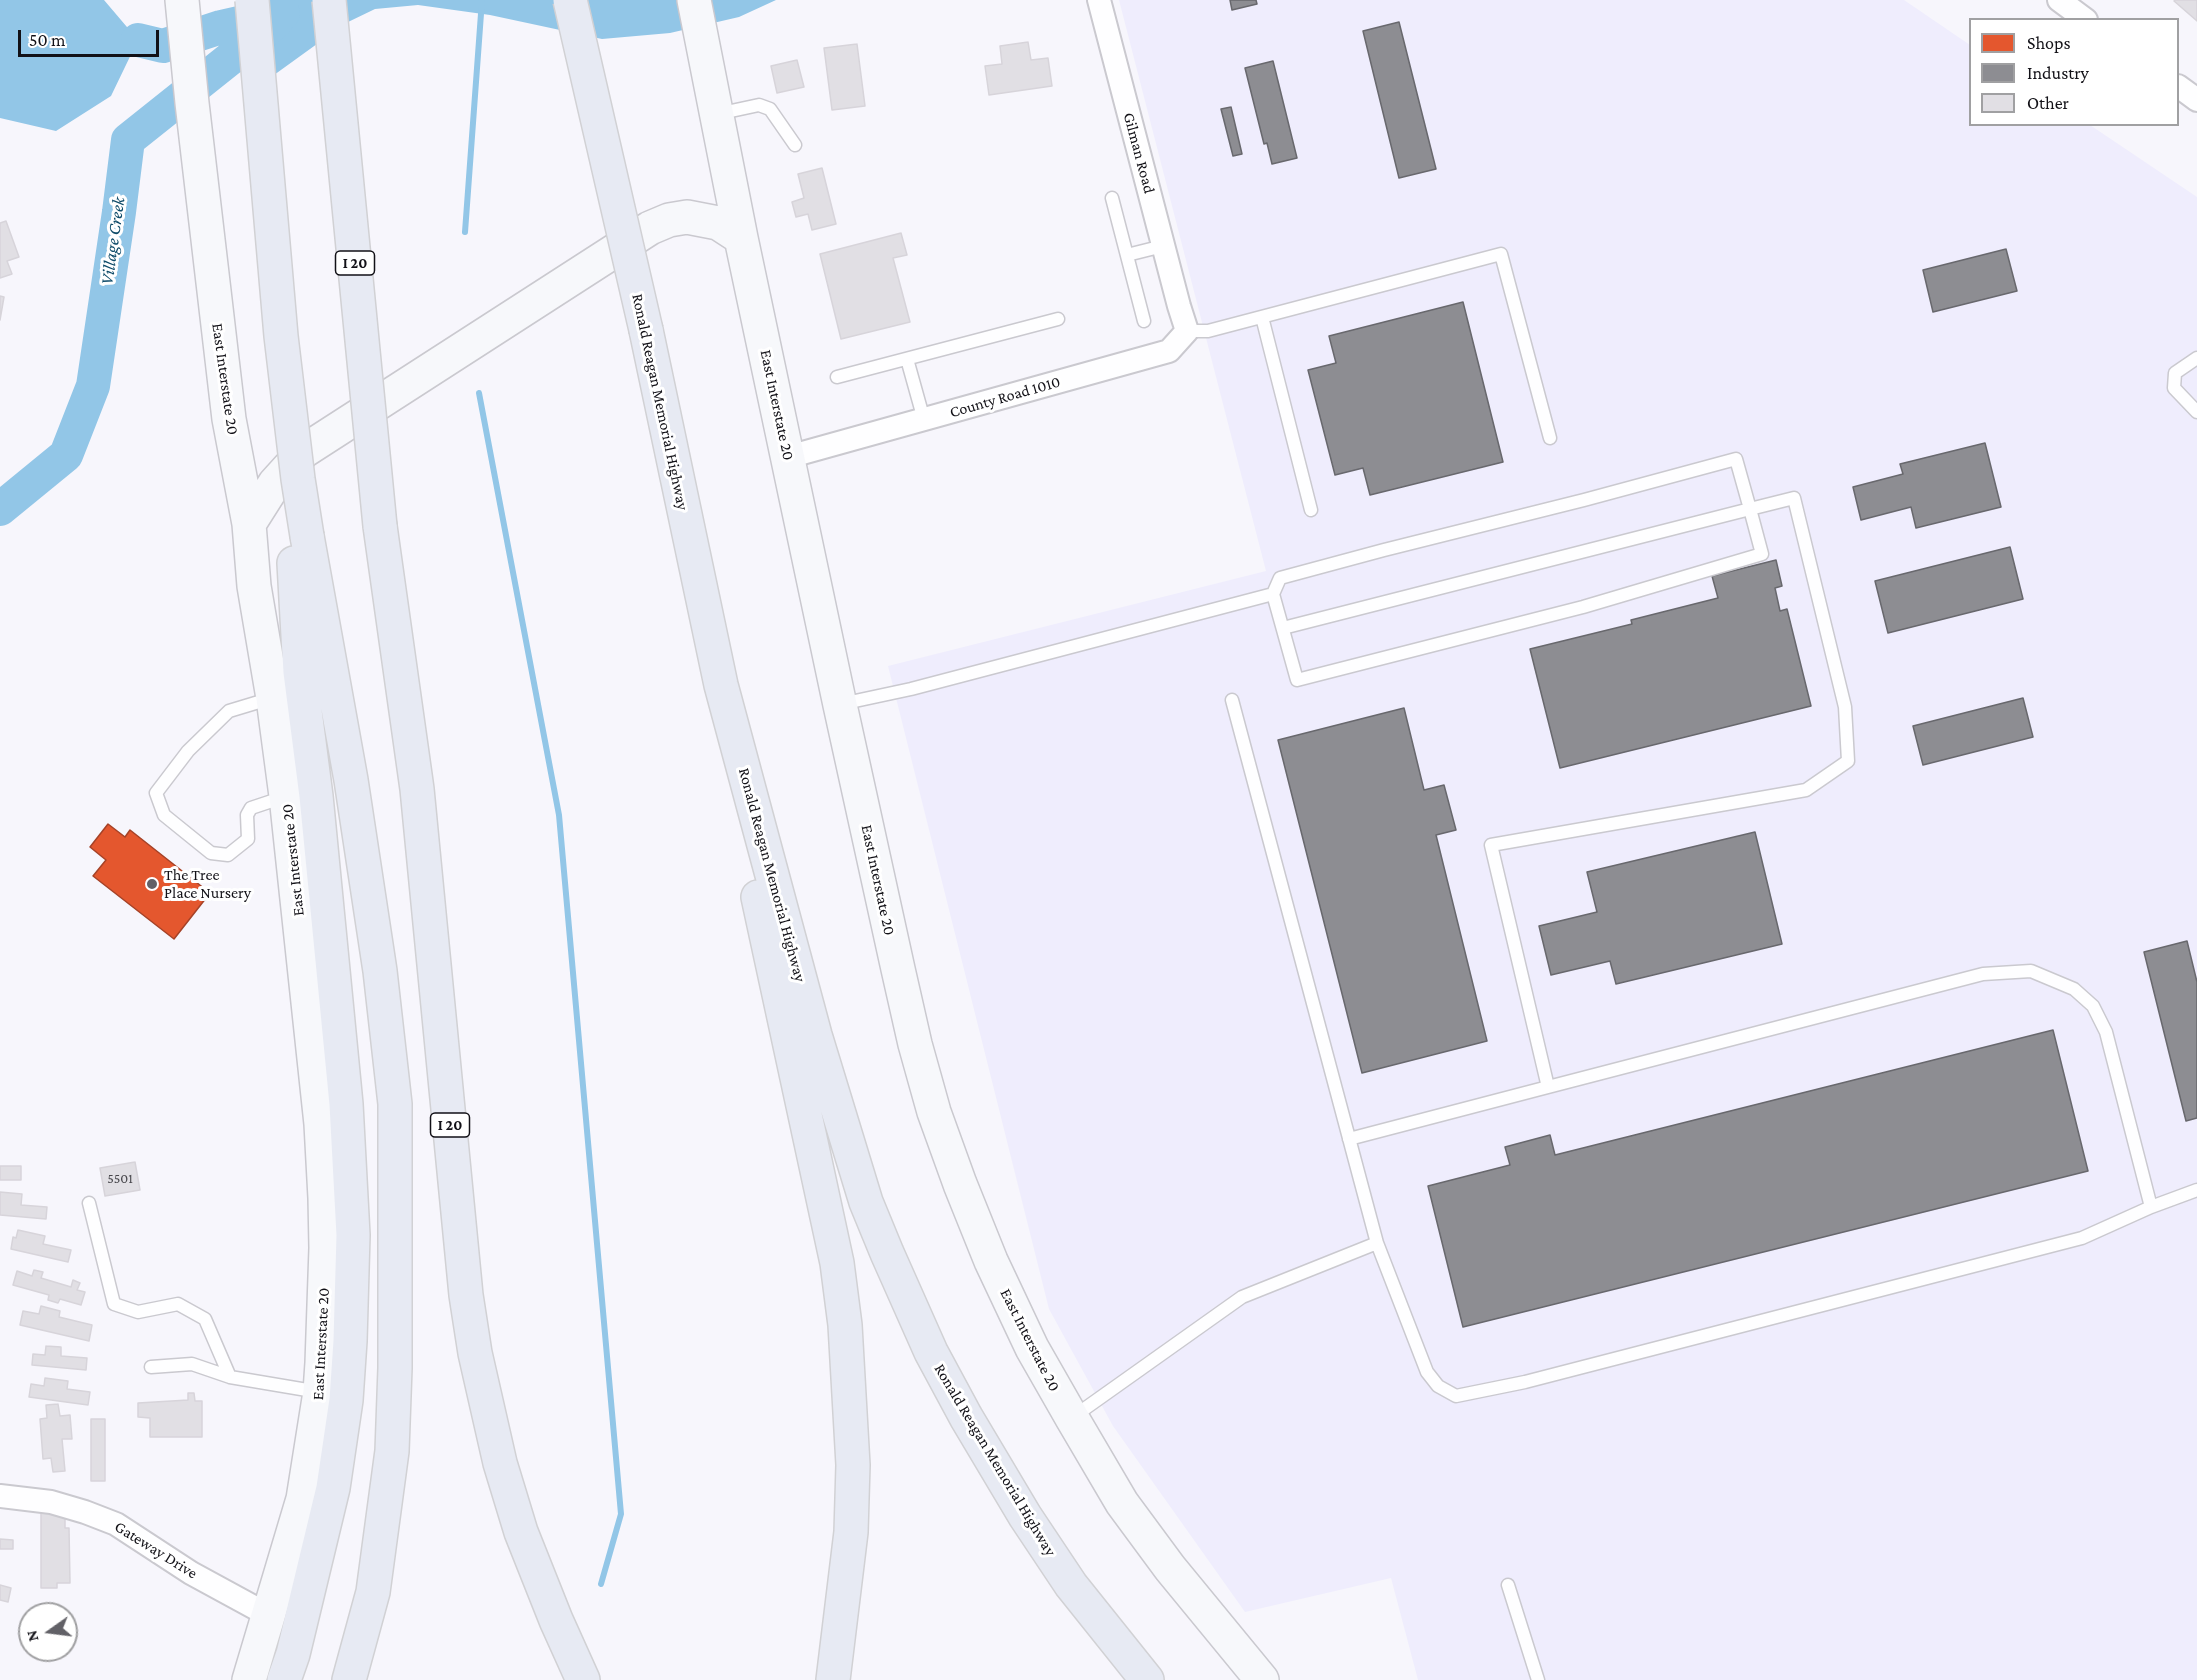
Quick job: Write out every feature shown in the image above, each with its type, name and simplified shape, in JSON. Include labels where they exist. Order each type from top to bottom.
[{"type":"highway","points":[[252,0],[300,537],[300,672],[323,867],[346,1104],[353,1235],[346,1400],[333,1488],[293,1654],[284,1680]]},
{"type":"highway","name":"I 20","points":[[329,0],[380,526],[417,789],[466,1295],[475,1353],[500,1463],[521,1532],[583,1680]]},
{"type":"highway","name":"Ronald Reagan Memorial Highway","points":[[570,0],[646,330],[721,685],[832,1091],[867,1202],[931,1352],[966,1417],[1000,1475],[1071,1585],[1147,1680]]},
{"type":"highway","points":[[300,537],[351,780],[379,960],[395,1104],[395,1368],[392,1451],[373,1592],[349,1680]]},
{"type":"highway","points":[[721,685],[763,927],[826,1209],[837,1263],[845,1325],[853,1466],[851,1532],[833,1680]]},
{"type":"main road","name":"East Interstate 20","points":[[182,0],[229,419],[249,524],[254,586],[273,698],[286,796],[322,1135],[326,1248],[320,1392],[303,1499],[270,1616],[249,1680]]},
{"type":"main road","name":"East Interstate 20","points":[[694,0],[741,238],[840,705],[908,1012],[934,1112],[991,1261],[1032,1348],[1072,1418],[1122,1503],[1170,1568],[1262,1680]]},
{"type":"main road","points":[[249,524],[275,483],[304,451],[650,228],[669,220],[687,217],[718,223],[741,238]]},
{"type":"street","name":"Gilman Road","points":[[1098,0],[1187,331]]},
{"type":"street","points":[[2059,0],[2083,18]]},
{"type":"street","points":[[2179,87],[2197,100]]},
{"type":"street","name":"County Road 1010","points":[[788,457],[1169,351],[1187,331]]},
{"type":"street","name":"Gateway Drive","points":[[0,1496],[51,1502],[116,1524],[191,1573],[270,1616]]},
{"type":"lane","points":[[716,107],[759,105],[770,110],[795,146]]},
{"type":"lane","points":[[1112,198],[1144,321]]},
{"type":"lane","points":[[1127,255],[1163,246]]},
{"type":"lane","points":[[1187,331],[1208,331],[1501,254],[1550,438]]},
{"type":"lane","points":[[1262,317],[1311,510]]},
{"type":"lane","points":[[837,377],[1058,319]]},
{"type":"lane","points":[[2197,358],[2175,373],[2174,388],[2197,412]]},
{"type":"lane","points":[[907,359],[924,420]]},
{"type":"lane","points":[[1736,459],[1750,509],[1762,554],[1583,607],[1297,680],[1273,594],[1280,578],[1736,459]]},
{"type":"lane","points":[[1283,628],[1794,498],[1845,707],[1848,761],[1806,790],[1491,845],[1548,1087]]},
{"type":"lane","points":[[840,705],[910,689],[1273,594]]},
{"type":"lane","points":[[273,698],[229,711],[188,751],[156,793],[164,815],[211,854],[228,855],[248,839],[247,815],[251,808],[286,796]]},
{"type":"lane","points":[[1232,700],[1377,1243],[1427,1372],[1438,1386],[1456,1396],[1525,1382],[2082,1238],[2151,1207],[2197,1190]]},
{"type":"lane","points":[[1349,1139],[1983,974],[2031,971],[2073,989],[2093,1006],[2106,1032],[2151,1207]]},
{"type":"lane","points":[[88,1203],[114,1304],[138,1312],[178,1304],[205,1319],[230,1377]]},
{"type":"lane","points":[[1072,1418],[1242,1297],[1377,1243]]},
{"type":"lane","points":[[151,1367],[192,1364],[230,1377],[320,1392]]},
{"type":"lane","points":[[1508,1585],[1538,1680]]},
{"type":"shaded area","points":[[1119,0],[1904,0],[1969,44],[1969,126],[2091,126],[2197,197],[2197,1680],[1418,1680],[1391,1578],[1245,1612],[1113,1426],[1049,1309],[888,666],[1266,571]]},
{"type":"water","points":[[0,0],[104,0],[138,40],[111,96],[56,131],[0,118]]},
{"type":"water","points":[[251,0],[776,0],[739,17],[670,33],[602,39],[490,15],[418,5],[375,9],[346,23],[274,75]]},
{"type":"building: Shops","name":"The Tree Place Nursery","points":[[108,824],[125,837],[130,830],[210,893],[174,939],[93,876],[106,860],[90,847]]},
{"type":"building: Industry","points":[[1230,0],[1256,0],[1257,4],[1232,10]]},
{"type":"building: Industry","points":[[1399,22],[1436,169],[1399,178],[1363,31]]},
{"type":"building: Industry","points":[[1273,61],[1297,158],[1272,164],[1267,143],[1264,144],[1245,68]]},
{"type":"building: Industry","points":[[1231,107],[1242,154],[1233,156],[1221,109]]},
{"type":"building: Industry","points":[[2006,249],[2017,291],[1933,312],[1923,270]]},
{"type":"building: Industry","points":[[1463,302],[1503,462],[1370,495],[1363,468],[1335,475],[1308,370],[1336,363],[1329,336]]},
{"type":"building: Industry","points":[[1985,443],[2001,507],[1916,528],[1911,507],[1861,520],[1853,487],[1903,474],[1900,464]]},
{"type":"building: Industry","points":[[2010,547],[2023,599],[1888,633],[1875,581]]},
{"type":"building: Industry","points":[[1776,560],[1782,586],[1775,588],[1780,611],[1787,609],[1811,706],[1560,768],[1530,649],[1632,624],[1631,620],[1718,598],[1712,576]]},
{"type":"building: Industry","points":[[2023,698],[2033,737],[1923,765],[1913,726]]},
{"type":"building: Industry","points":[[1404,708],[1424,790],[1444,785],[1456,830],[1436,835],[1487,1041],[1362,1073],[1278,740]]},
{"type":"building: Industry","points":[[1755,832],[1782,944],[1616,984],[1610,961],[1551,975],[1539,926],[1597,912],[1587,872]]},
{"type":"building: Industry","points":[[2187,941],[2197,982],[2197,1118],[2186,1121],[2144,952]]},
{"type":"building: Industry","points":[[2053,1030],[2088,1171],[1463,1327],[1428,1186],[1510,1165],[1505,1147],[1550,1135],[1555,1155]]},
{"type":"building: Other","points":[[2197,0],[2197,21],[2174,1]]},
{"type":"building: Other","points":[[1028,42],[1031,60],[1048,58],[1052,86],[989,95],[985,66],[1002,64],[1000,46]]},
{"type":"building: Other","points":[[857,44],[865,106],[832,110],[824,48]]},
{"type":"building: Other","points":[[797,60],[804,87],[777,93],[771,66]]},
{"type":"building: Other","points":[[822,168],[836,224],[812,230],[808,214],[796,217],[792,202],[804,198],[798,174]]},
{"type":"building: Other","points":[[6,221],[19,257],[7,261],[12,274],[0,278],[0,223]]},
{"type":"building: Other","points":[[901,233],[907,255],[893,258],[910,322],[841,339],[820,254]]},
{"type":"building: Other","points":[[0,296],[4,297],[0,320]]},
{"type":"building: Other","points":[[135,1162],[140,1190],[105,1196],[100,1168]]},
{"type":"building: Other","points":[[0,1166],[21,1166],[21,1180],[0,1180]]},
{"type":"building: Other","points":[[0,1192],[22,1194],[21,1205],[47,1207],[46,1219],[0,1215]]},
{"type":"building: Other","points":[[18,1230],[45,1236],[43,1244],[71,1250],[68,1262],[11,1249],[13,1237],[16,1238]]},
{"type":"building: Other","points":[[34,1270],[43,1272],[41,1278],[71,1287],[73,1280],[80,1283],[77,1290],[85,1292],[81,1305],[60,1299],[58,1303],[48,1300],[49,1295],[13,1285],[17,1271],[32,1276]]},
{"type":"building: Other","points":[[41,1306],[60,1311],[59,1317],[92,1325],[89,1341],[20,1325],[23,1311],[39,1314]]},
{"type":"building: Other","points":[[46,1346],[61,1347],[61,1356],[87,1358],[86,1370],[32,1365],[33,1354],[45,1355]]},
{"type":"building: Other","points":[[45,1378],[68,1381],[67,1389],[90,1392],[88,1405],[29,1397],[31,1384],[44,1386]]},
{"type":"building: Other","points":[[188,1393],[194,1393],[195,1401],[202,1401],[202,1437],[150,1437],[150,1418],[138,1417],[138,1403],[188,1400]]},
{"type":"building: Other","points":[[58,1404],[60,1416],[70,1415],[72,1439],[62,1439],[65,1471],[53,1472],[51,1458],[43,1459],[40,1419],[47,1418],[46,1405]]},
{"type":"building: Other","points":[[91,1419],[105,1419],[105,1481],[91,1481]]},
{"type":"building: Other","points":[[41,1509],[65,1509],[65,1528],[69,1528],[70,1583],[57,1583],[57,1588],[41,1588]]},
{"type":"building: Other","points":[[0,1539],[13,1540],[13,1549],[0,1549]]},
{"type":"building: Other","points":[[0,1585],[11,1588],[8,1602],[0,1600]]},
{"type":"waterway","points":[[465,232],[482,0]]},
{"type":"waterway","name":"Village Creek","points":[[138,40],[163,46],[221,27],[283,13]]},
{"type":"waterway","name":"Village Creek","points":[[0,509],[66,455],[93,386],[128,140],[276,22]]},
{"type":"waterway","points":[[479,393],[559,815],[621,1514],[601,1584]]},
{"type":"place","name":"The Tree Place Nursery","points":[[152,884]]}]
